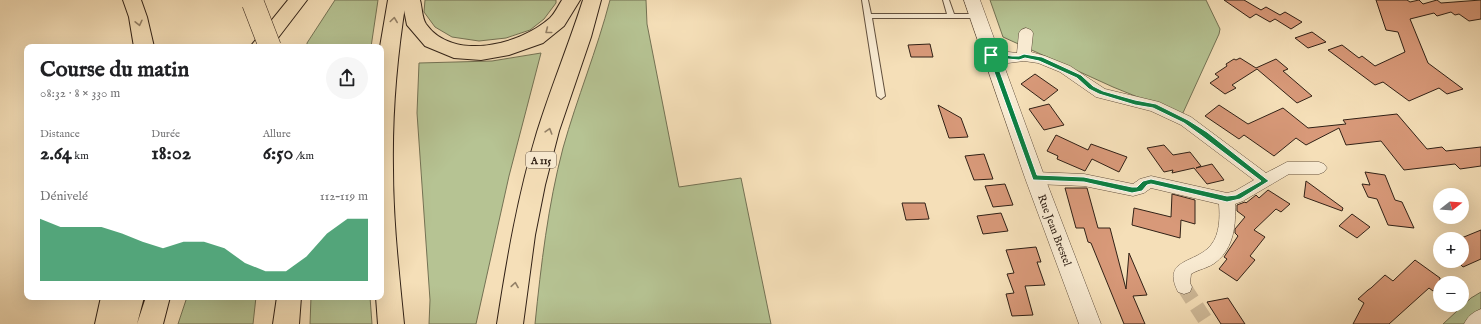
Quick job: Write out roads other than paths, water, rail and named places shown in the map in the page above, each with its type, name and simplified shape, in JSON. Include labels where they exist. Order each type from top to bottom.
[{"type":"highway","points":[[132,0],[143,44]]},
{"type":"highway","points":[[262,44],[298,0]]},
{"type":"highway","points":[[272,44],[303,0]]},
{"type":"highway","points":[[384,124],[386,83],[397,0]]},
{"type":"highway","points":[[411,0],[412,15],[417,26],[431,41],[453,51],[478,53],[501,50],[533,40],[544,34],[558,21],[571,0]]},
{"type":"highway","name":"A 115","points":[[510,324],[522,242],[534,185],[548,132],[581,37],[592,0]]},
{"type":"highway","points":[[252,2],[269,44]]},
{"type":"highway","points":[[384,238],[390,324]]},
{"type":"highway","points":[[108,324],[112,300]]},
{"type":"highway","points":[[124,324],[131,300]]},
{"type":"highway","points":[[150,324],[157,300]]},
{"type":"highway","points":[[286,324],[289,300]]},
{"type":"street","name":"Rue Jean Brestel","points":[[975,8],[1035,178],[1090,324]]},
{"type":"street","points":[[1024,56],[1026,33]]},
{"type":"street","points":[[991,55],[1012,58],[1024,56],[1040,59],[1079,77],[1101,93],[1154,106],[1186,121],[1266,181]]},
{"type":"street","points":[[1035,178],[1084,180],[1132,190],[1139,189],[1145,183],[1151,182],[1227,199],[1238,197],[1287,168],[1319,168]]},
{"type":"street","points":[[1184,287],[1182,283],[1183,271],[1190,266],[1202,262],[1217,252],[1228,226],[1227,199]]},
{"type":"street","points":[[1473,324],[1481,317]]},
{"type":"lane","points":[[865,0],[881,96]]},
{"type":"lane","points":[[946,0],[951,16]]},
{"type":"lane","points":[[868,16],[951,16],[975,8]]},
{"type":"tunnel","points":[[1184,287],[1208,324]]}]
